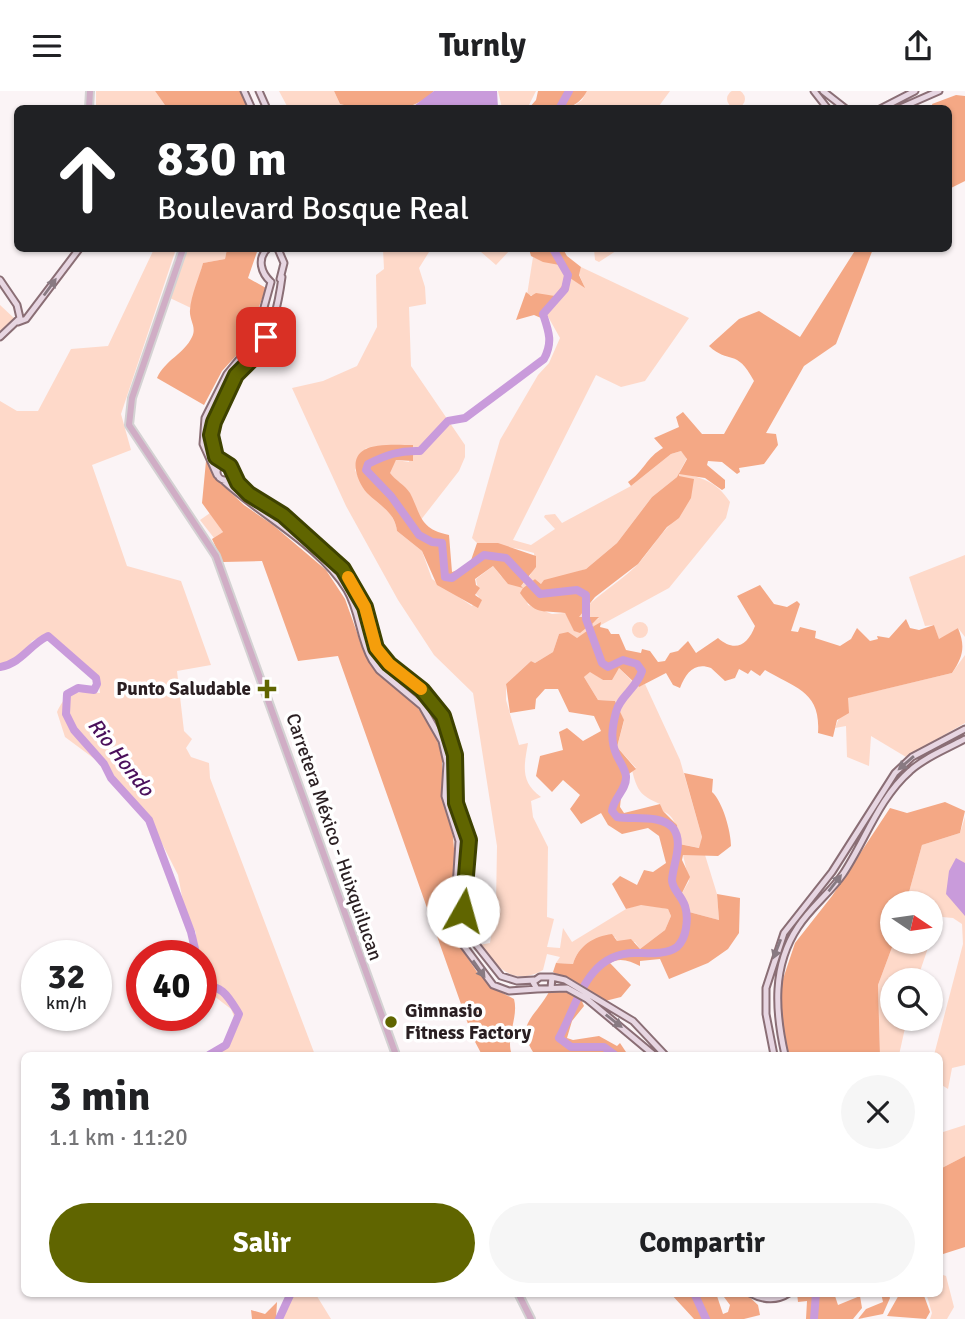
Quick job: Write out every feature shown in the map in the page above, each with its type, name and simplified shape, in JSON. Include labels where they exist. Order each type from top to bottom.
[{"type":"main road","name":"Carretera México - Huixquilucan","points":[[182,252],[132,398],[129,425],[216,556],[395,1052]]},
{"type":"main road","points":[[520,1297],[531,1319]]},
{"type":"street","points":[[814,91],[825,105]]},
{"type":"street","points":[[823,91],[841,105]]},
{"type":"street","points":[[888,105],[915,91]]},
{"type":"street","points":[[907,105],[939,91]]},
{"type":"street","points":[[0,337],[26,319],[77,252]]},
{"type":"street","points":[[264,252],[261,256],[262,267],[271,282],[255,340],[227,374],[205,418],[203,444],[217,475],[244,501],[284,528],[338,577],[354,603],[366,649],[372,660],[430,717],[445,752],[445,796],[459,841],[456,930],[471,957],[493,985],[509,991],[569,986]]},
{"type":"street","points":[[280,252],[285,263],[260,351],[236,375],[214,422],[211,435],[216,457],[223,464],[230,466],[232,475],[249,494],[283,515],[343,569],[365,607],[376,648],[389,664],[422,690],[443,716],[455,755],[456,803],[469,840],[463,911],[467,933],[501,976],[517,981],[552,977],[633,1021],[662,1052]]},
{"type":"street","points":[[271,282],[282,277]]},
{"type":"street","points":[[0,280],[17,305],[18,322]]},
{"type":"street","points":[[217,475],[217,468],[223,464]]},
{"type":"street","points":[[223,479],[232,475]]},
{"type":"street","points":[[773,1052],[766,1014],[766,988],[783,933],[832,872],[895,773],[912,757],[965,729]]},
{"type":"street","points":[[784,1052],[776,1010],[776,993],[787,951],[798,926],[843,873],[903,777],[920,763],[965,739]]},
{"type":"street","points":[[551,988],[552,977]]},
{"type":"street","points":[[534,980],[533,985],[537,989]]},
{"type":"street","points":[[588,997],[651,1052]]},
{"type":"shaded area","points":[[736,90],[744,96],[742,105],[730,105],[727,99],[730,93]]},
{"type":"shaded area","points":[[96,91],[155,91],[165,105],[96,105]]},
{"type":"shaded area","points":[[155,91],[242,91],[248,105],[165,105]]},
{"type":"shaded area","points":[[279,91],[334,91],[340,104],[344,105],[286,105]]},
{"type":"shaded area","points":[[334,91],[434,91],[414,105],[340,104]]},
{"type":"shaded area","points":[[434,91],[497,91],[498,105],[415,105]]},
{"type":"shaded area","points":[[498,91],[536,91],[529,105],[501,105]]},
{"type":"shaded area","points":[[538,91],[587,91],[572,105],[532,105]]},
{"type":"shaded area","points":[[587,91],[670,91],[660,105],[575,105]]},
{"type":"shaded area","points":[[956,95],[965,96],[965,181],[952,188],[952,105],[932,104]]},
{"type":"shaded area","points":[[153,252],[175,252],[121,414],[131,450],[92,465],[127,566],[181,581],[211,665],[177,671],[184,731],[192,739],[186,748],[191,757],[209,763],[210,778],[314,1052],[219,1052],[228,1047],[238,1026],[231,1009],[217,998],[217,940],[196,940],[196,933],[184,907],[178,875],[147,814],[100,763],[65,737],[57,712],[65,699],[74,693],[100,693],[98,677],[48,633],[32,641],[21,656],[0,665],[0,401],[17,411],[38,411],[71,349],[108,346]]},
{"type":"shaded area","points":[[186,252],[226,252],[225,259],[203,263],[191,308],[170,298]]},
{"type":"shaded area","points":[[226,252],[257,252],[248,278],[266,288],[244,347],[222,371],[204,405],[157,378],[192,337],[194,330],[190,314],[191,304],[203,263],[225,259]]},
{"type":"shaded area","points":[[383,252],[429,252],[419,268],[425,287],[426,304],[409,307],[411,366],[465,445],[465,457],[459,471],[420,521],[408,491],[389,473],[396,460],[409,462],[413,445],[366,448],[355,470],[365,486],[390,514],[397,531],[422,551],[432,579],[472,606],[479,597],[474,592],[478,590],[476,579],[493,566],[501,576],[521,586],[530,575],[534,563],[534,553],[477,543],[472,538],[500,440],[538,375],[549,363],[560,338],[546,313],[557,301],[564,282],[556,296],[527,295],[533,257],[565,266],[569,277],[584,286],[579,274],[581,267],[689,318],[645,381],[621,387],[596,375],[513,540],[531,545],[555,529],[545,515],[555,514],[562,523],[631,486],[671,454],[681,451],[687,458],[679,473],[708,481],[730,502],[726,518],[669,588],[577,638],[559,634],[553,652],[535,663],[531,661],[506,684],[506,700],[519,745],[528,743],[525,773],[534,791],[541,797],[531,801],[533,817],[548,847],[547,917],[554,919],[547,947],[560,948],[563,928],[572,942],[626,909],[641,904],[668,909],[671,916],[665,930],[640,949],[635,942],[617,941],[615,937],[601,939],[589,943],[579,951],[573,964],[556,963],[560,957],[547,954],[543,970],[523,976],[506,972],[492,961],[479,945],[490,943],[496,904],[497,846],[473,693],[434,655],[398,600],[346,506],[292,388],[323,381],[357,366],[377,327],[376,275],[384,269]],"holes":[[[677,477],[692,484],[689,498],[639,562],[578,617],[599,618],[580,632],[575,631],[565,613],[552,614],[528,605],[523,588],[535,579],[541,584],[586,569],[617,543],[652,497]]]},
{"type":"shaded area","points":[[481,252],[508,252],[496,265]]},
{"type":"shaded area","points":[[530,252],[565,252],[581,267],[579,275],[585,288],[570,278],[565,266],[543,262],[531,256]]},
{"type":"shaded area","points":[[594,252],[614,252],[599,262],[595,260]]},
{"type":"shaded area","points":[[854,252],[872,252],[836,344],[804,366],[766,433],[776,434],[778,445],[764,464],[739,468],[740,472],[737,474],[722,462],[708,461],[707,465],[725,480],[725,488],[722,490],[705,478],[679,474],[694,479],[691,498],[679,518],[667,527],[638,564],[595,597],[579,617],[599,617],[592,624],[594,626],[591,624],[580,633],[574,631],[565,613],[535,609],[520,593],[535,579],[541,584],[544,580],[586,569],[617,543],[652,497],[677,477],[687,459],[681,451],[671,454],[631,486],[628,482],[663,448],[654,438],[679,427],[676,417],[683,412],[702,434],[724,434],[754,381],[737,360],[716,352],[709,346],[739,319],[759,311],[800,337]]},
{"type":"shaded area","points":[[565,281],[557,301],[541,318],[534,315],[516,320],[526,292],[531,296],[536,293],[555,296]]},
{"type":"shaded area","points":[[0,305],[15,319],[0,338]]},
{"type":"shaded area","points":[[413,445],[413,461],[396,460],[390,473],[410,493],[426,525],[449,535],[452,572],[469,566],[477,543],[498,543],[536,556],[536,567],[521,586],[523,588],[508,584],[493,566],[475,579],[480,588],[475,595],[482,600],[478,608],[437,585],[422,551],[397,531],[390,514],[364,489],[356,471],[359,454],[374,446]]},
{"type":"shaded area","points":[[206,461],[227,489],[244,505],[273,525],[326,570],[345,599],[364,652],[386,681],[414,703],[433,728],[442,755],[442,794],[453,836],[455,861],[450,901],[453,926],[461,948],[477,972],[493,988],[514,999],[511,1052],[480,1052],[473,1038],[338,656],[298,661],[262,561],[223,562],[212,539],[223,532],[202,503]]},
{"type":"shaded area","points":[[210,513],[223,532],[214,538],[200,520]]},
{"type":"shaded area","points":[[965,555],[965,637],[958,628],[939,640],[934,625],[925,626],[909,577]]},
{"type":"shaded area","points":[[760,585],[774,604],[787,607],[797,601],[800,604],[791,631],[798,632],[800,627],[816,631],[815,638],[840,646],[851,639],[857,628],[870,641],[878,639],[877,636],[889,638],[906,619],[910,628],[919,630],[934,625],[939,639],[958,628],[962,640],[961,656],[952,673],[848,698],[849,713],[837,720],[833,737],[818,733],[815,708],[804,693],[765,670],[760,676],[751,670],[748,674],[739,669],[735,678],[725,681],[711,668],[700,666],[688,673],[680,688],[673,685],[666,673],[639,687],[619,668],[612,680],[603,680],[590,672],[584,677],[598,700],[615,701],[624,720],[617,747],[636,769],[623,778],[620,807],[624,813],[660,804],[677,825],[679,844],[699,848],[702,837],[684,773],[713,779],[712,792],[726,817],[731,846],[718,856],[683,855],[682,860],[690,877],[681,895],[689,912],[719,920],[717,894],[740,898],[739,933],[728,949],[708,963],[669,979],[660,959],[640,961],[640,966],[625,960],[614,961],[610,963],[631,985],[621,997],[605,1001],[553,972],[556,963],[573,964],[583,947],[599,937],[612,934],[617,941],[631,939],[640,949],[665,930],[671,916],[668,909],[641,905],[626,909],[612,884],[620,876],[637,885],[644,870],[653,872],[666,863],[659,836],[648,828],[622,834],[608,825],[601,813],[581,824],[570,809],[580,795],[563,780],[552,792],[536,776],[540,756],[563,750],[559,732],[567,728],[583,741],[601,731],[594,716],[569,712],[558,689],[545,689],[536,699],[535,709],[510,713],[506,684],[531,661],[535,663],[553,652],[559,634],[568,632],[577,638],[601,622],[600,627],[608,629],[611,634],[619,634],[626,650],[641,653],[642,649],[650,651],[658,662],[665,661],[670,653],[678,651],[688,641],[696,653],[718,638],[730,645],[740,645],[749,638],[755,626],[737,596]]},
{"type":"shaded area","points":[[637,622],[643,622],[648,630],[646,636],[637,638],[632,633],[632,627]]},
{"type":"shaded area","points":[[965,655],[965,723],[906,757],[871,736],[869,766],[847,757],[846,726],[835,728],[847,698],[952,673]]},
{"type":"shaded area","points":[[619,668],[638,687],[645,684],[680,760],[702,837],[700,848],[679,844],[671,816],[662,811],[660,804],[641,792],[632,770],[636,768],[617,747],[624,721],[615,701],[598,700],[584,677],[590,671],[603,680]]},
{"type":"shaded area","points":[[945,802],[965,811],[960,833],[922,845],[909,891],[880,891],[880,954],[890,954],[884,968],[880,968],[878,985],[880,1052],[788,1052],[782,1024],[781,985],[795,943],[832,896],[890,808],[907,813]]},
{"type":"shaded area","points":[[965,817],[965,1065],[952,1068],[948,1089],[943,1086],[943,1052],[935,1052],[940,1031],[943,1031],[943,1021],[963,944],[962,924],[953,918],[943,917],[943,891],[909,891],[922,845],[960,833]]},
{"type":"shaded area","points":[[683,855],[705,855],[717,894],[719,920],[689,912],[681,895],[689,881]]},
{"type":"shaded area","points":[[956,858],[965,863],[965,916],[946,894],[949,871]]},
{"type":"shaded area","points":[[890,954],[926,954],[921,968],[884,968]]},
{"type":"shaded area","points":[[880,980],[880,1031],[904,1031],[900,1052],[880,1052]]},
{"type":"shaded area","points":[[560,989],[581,999],[584,1006],[572,1021],[567,1038],[573,1040],[599,1036],[617,1046],[620,1043],[626,1052],[533,1052],[526,1029],[549,992]]},
{"type":"shaded area","points":[[965,1125],[965,1156],[943,1167],[943,1132]]},
{"type":"shaded area","points":[[965,1156],[965,1247],[943,1254],[943,1167]]},
{"type":"shaded area","points":[[943,1275],[946,1276],[954,1307],[947,1319],[930,1319],[932,1313],[927,1297],[943,1297]]},
{"type":"shaded area","points":[[292,1297],[317,1297],[331,1319],[283,1319]]},
{"type":"shaded area","points":[[674,1297],[717,1297],[723,1314],[728,1312],[730,1305],[724,1297],[749,1297],[758,1305],[760,1315],[744,1319],[694,1319]]},
{"type":"shaded area","points":[[797,1297],[835,1297],[838,1305],[860,1297],[862,1308],[853,1319],[806,1319],[807,1301],[798,1302]]},
{"type":"shaded area","points":[[882,1297],[890,1297],[883,1314],[858,1319],[866,1309],[883,1302]]},
{"type":"shaded area","points":[[898,1297],[924,1297],[930,1312],[926,1319],[887,1316]]},
{"type":"shaded area","points":[[277,1302],[276,1319],[252,1319],[251,1310],[265,1314]]},
{"type":"waterway","points":[[561,105],[569,91]]},
{"type":"waterway","points":[[555,252],[568,275],[565,289],[543,314],[549,337],[544,359],[465,418],[448,421],[420,451],[387,456],[368,464],[366,470],[391,496],[419,535],[432,542],[442,543],[445,577],[452,578],[484,555],[506,558],[540,594],[577,590],[586,595],[586,619],[602,663],[608,667],[623,660],[637,664],[642,671],[618,706],[615,718],[613,745],[624,768],[626,781],[612,811],[617,817],[654,819],[673,828],[678,846],[672,880],[684,903],[687,918],[684,936],[673,950],[619,955],[606,961],[586,982],[559,1038],[571,1047],[604,1047],[611,1052]]},
{"type":"waterway","name":"Rio Hondo","points":[[0,667],[14,662],[48,636],[96,678],[94,690],[78,688],[67,694],[66,714],[74,730],[104,764],[111,778],[149,820],[193,940]]},
{"type":"waterway","name":"Rio Hondo","points":[[214,1052],[226,1045],[239,1014],[228,997],[217,988]]},
{"type":"waterway","name":"Rio Hondo","points":[[279,1319],[289,1297]]},
{"type":"waterway","points":[[696,1297],[706,1319]]},
{"type":"waterway","points":[[814,1319],[816,1297]]},
{"type":"slow traffic","points":[[348,577],[365,607],[376,648],[389,664],[421,689]]},
{"type":"place","name":"Punto Saludable","points":[[267,689]]},
{"type":"place","name":"Gimnasio Fitness Factory","points":[[391,1022]]},
{"type":"route","points":[[266,337],[260,351],[236,375],[214,422],[211,435],[216,457],[232,468],[232,475],[249,494],[283,515],[343,569],[365,607],[372,637],[382,657],[422,690],[443,716],[455,755],[454,796],[469,840],[469,865],[463,911]]}]
